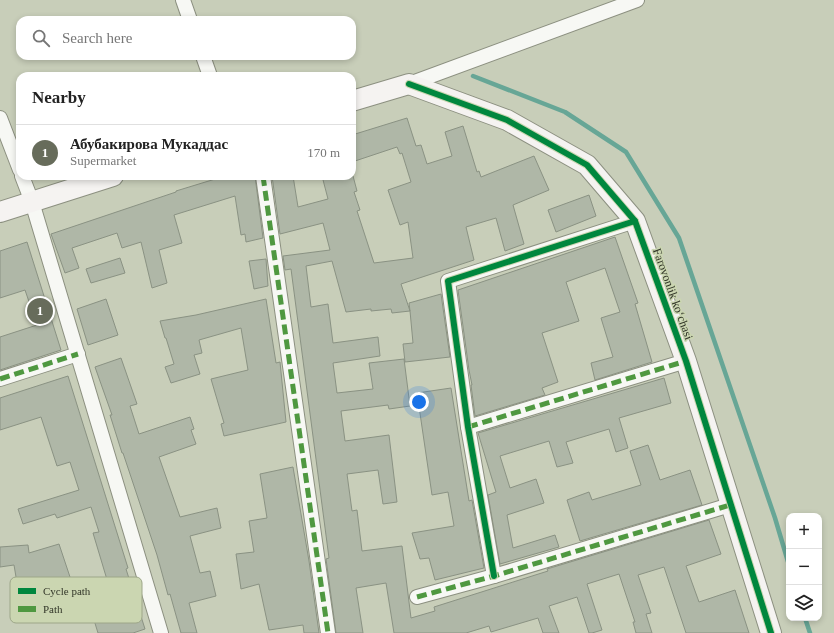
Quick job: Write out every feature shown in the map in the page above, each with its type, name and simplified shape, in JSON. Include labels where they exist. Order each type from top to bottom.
[{"type":"street","points":[[183,0],[189,16]]},
{"type":"street","points":[[356,100],[409,84],[637,0]]},
{"type":"street","points":[[204,60],[209,72]]},
{"type":"street","name":"Farovonlik koʻchasi","points":[[409,84],[507,120],[587,165],[635,221],[686,361],[771,633]]},
{"type":"street","points":[[0,118],[16,160]]},
{"type":"street","points":[[24,180],[32,202],[161,633]]},
{"type":"street","points":[[0,212],[101,180]]},
{"type":"street","points":[[264,180],[328,633]]},
{"type":"street","points":[[494,576],[468,427],[448,281],[635,221]]},
{"type":"street","points":[[0,379],[78,354]]},
{"type":"street","points":[[468,427],[686,361]]},
{"type":"street","points":[[417,597],[494,576],[730,505]]},
{"type":"building","points":[[407,118],[416,146],[421,145],[427,164],[452,156],[445,132],[463,126],[477,172],[479,171],[481,177],[534,156],[549,190],[513,205],[524,244],[505,251],[496,218],[466,227],[474,260],[401,284],[410,311],[392,313],[391,309],[371,311],[371,309],[346,312],[332,261],[306,266],[311,307],[328,304],[333,343],[378,337],[380,356],[333,363],[337,393],[373,389],[369,363],[404,359],[410,406],[389,409],[388,405],[341,411],[345,441],[389,435],[397,502],[383,504],[378,470],[347,474],[352,511],[357,510],[362,551],[402,546],[411,618],[435,611],[434,607],[548,571],[547,569],[709,520],[721,554],[686,566],[699,602],[735,590],[749,633],[686,633],[664,567],[638,575],[651,613],[646,614],[652,633],[636,633],[633,622],[635,622],[619,574],[587,584],[602,630],[592,633],[589,633],[577,597],[549,606],[559,633],[543,633],[538,618],[491,632],[489,626],[466,633],[394,633],[386,583],[356,588],[363,633],[336,633],[326,559],[329,558],[291,269],[285,270],[283,256],[330,250],[323,223],[280,234],[273,180],[294,180],[298,207],[328,199],[323,180],[354,180],[357,191],[354,192],[360,210],[357,211],[374,263],[413,258],[408,222],[400,225],[388,190],[411,182],[402,153],[400,154],[397,147],[356,161],[356,134]]},
{"type":"building","points":[[212,180],[256,180],[263,238],[246,242],[245,234],[241,235],[235,196],[174,215],[182,243],[159,250],[167,283],[152,288],[141,242],[122,248],[117,233],[72,248],[79,268],[65,273],[51,234]]},
{"type":"building","points":[[589,195],[596,216],[556,232],[548,210]]},
{"type":"building","points":[[615,237],[638,303],[635,304],[652,362],[595,380],[591,363],[613,357],[601,318],[620,312],[605,268],[566,282],[579,321],[542,333],[558,382],[542,388],[545,395],[475,416],[458,290]]},
{"type":"building","points":[[27,242],[61,350],[0,370],[0,337],[37,325],[25,290],[0,298],[0,251]]},
{"type":"building","points":[[120,258],[125,273],[91,283],[86,269]]},
{"type":"building","points":[[266,259],[268,286],[254,289],[249,261]]},
{"type":"building","points":[[441,294],[450,357],[405,362],[403,344],[413,343],[409,303]]},
{"type":"building","points":[[106,299],[118,335],[88,345],[77,309]]},
{"type":"building","points":[[266,299],[276,363],[280,362],[286,422],[224,436],[221,424],[224,423],[211,379],[248,370],[241,328],[199,340],[202,353],[194,355],[200,374],[171,383],[165,367],[174,364],[160,321],[196,315]]},
{"type":"building","points":[[121,358],[137,404],[130,406],[139,434],[190,417],[194,429],[191,430],[196,444],[159,457],[180,517],[217,508],[221,528],[190,536],[200,573],[210,571],[216,596],[189,603],[197,633],[181,633],[170,594],[168,595],[157,555],[122,453],[110,415],[112,415],[95,367]]},
{"type":"building","points":[[68,376],[128,568],[126,569],[129,577],[106,577],[93,533],[99,532],[91,507],[57,518],[55,514],[23,524],[18,509],[79,490],[70,462],[57,466],[41,417],[0,430],[0,398]]},
{"type":"building","points":[[664,378],[671,403],[619,418],[628,448],[616,452],[609,429],[566,442],[573,463],[557,467],[549,441],[500,456],[510,488],[536,479],[544,503],[507,515],[513,548],[555,535],[559,547],[500,564],[488,495],[496,492],[478,433]]},
{"type":"building","points":[[451,388],[469,501],[472,500],[484,568],[435,580],[429,558],[420,559],[412,533],[454,526],[448,492],[432,495],[417,393]]},
{"type":"building","points":[[648,445],[660,480],[690,470],[702,505],[580,541],[567,500],[589,492],[592,500],[641,485],[630,451]]},
{"type":"building","points":[[293,467],[309,561],[319,633],[304,633],[303,625],[269,630],[259,584],[241,589],[236,554],[254,552],[249,521],[267,518],[260,474]]},
{"type":"building","points":[[59,544],[70,577],[16,577],[14,565],[0,567],[0,547],[28,545],[29,553]]},
{"type":"building","points":[[142,620],[145,629],[133,633],[98,633],[95,623],[142,623]]},
{"type":"waterway","points":[[473,76],[565,112],[626,152],[679,238],[775,518],[786,555]]},
{"type":"waterway","points":[[806,621],[810,633]]},
{"type":"marked path","points":[[264,180],[328,633]]},
{"type":"marked path","points":[[0,379],[78,354]]},
{"type":"marked path","points":[[468,427],[686,361]]},
{"type":"marked path","points":[[417,597],[494,576],[730,505]]},
{"type":"cycle path","points":[[409,84],[507,120],[587,165],[635,221],[686,361],[771,633]]},
{"type":"cycle path","points":[[494,576],[468,427],[448,281],[635,221]]},
{"type":"place","name":"Абубакирова Мукаддас","points":[[40,311]]}]
